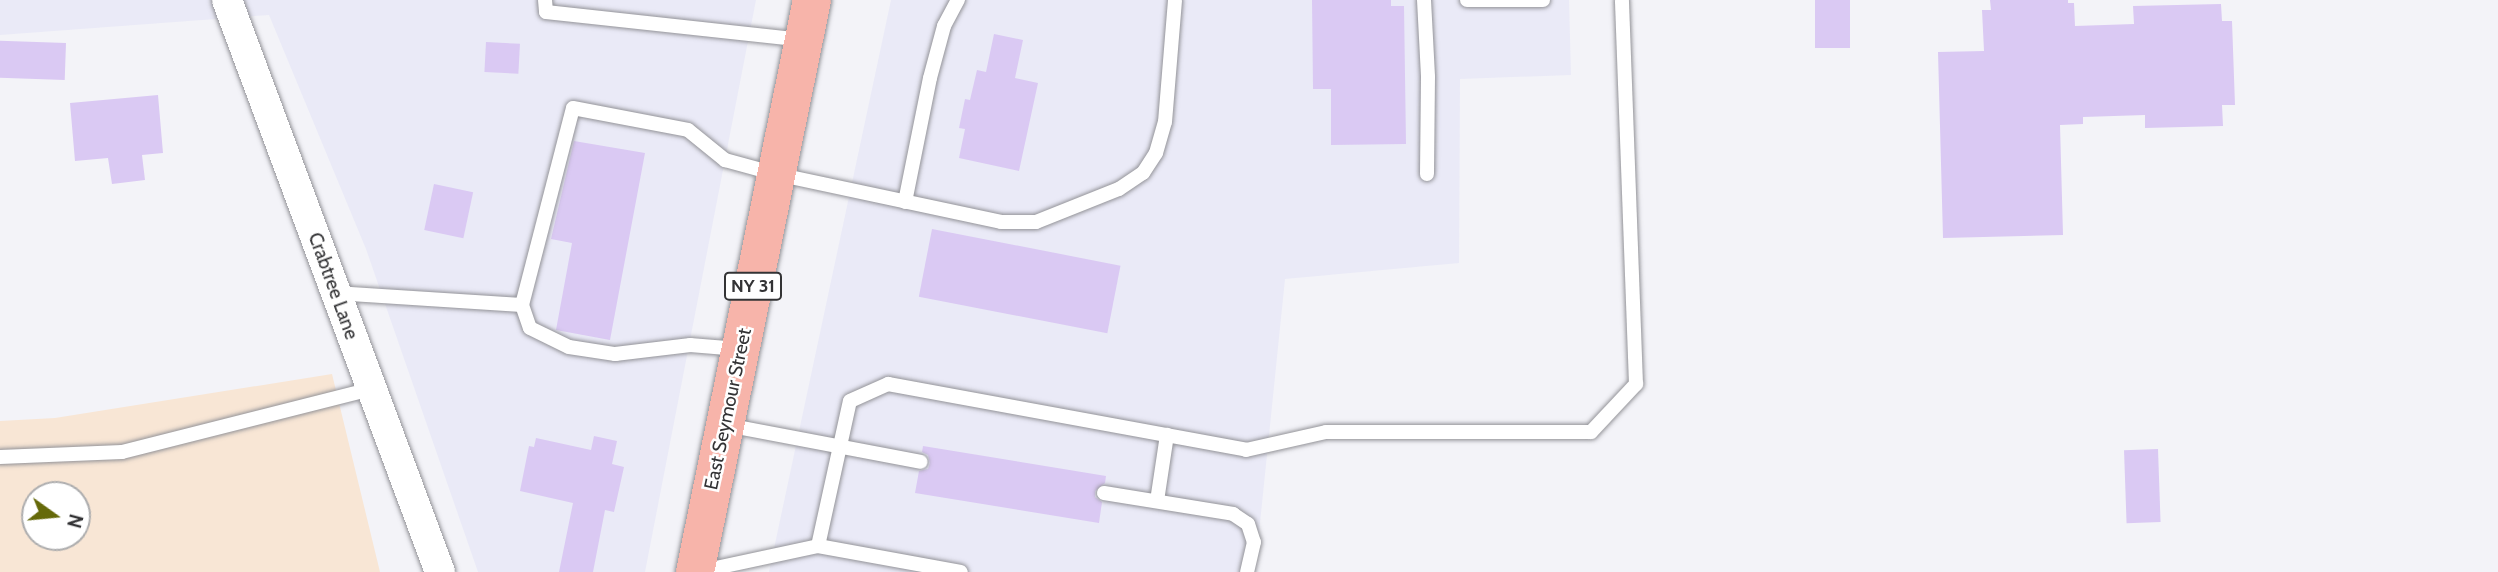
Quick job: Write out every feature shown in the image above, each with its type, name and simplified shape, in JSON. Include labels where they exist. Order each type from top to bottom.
[{"type":"highway","name":"East Seymour Street","points":[[696,572],[812,0]]},
{"type":"street","name":"Crabtree Lane","points":[[227,0],[440,572]]},
{"type":"lane","points":[[545,0],[546,12],[803,40]]},
{"type":"lane","points":[[905,202],[930,78],[944,26],[958,0]]},
{"type":"lane","points":[[740,349],[690,345],[615,354],[569,347],[530,328],[522,305],[573,108],[688,130],[726,160],[776,174],[1001,222],[1036,222],[1119,189],[1143,173],[1156,153],[1165,122],[1175,0]]},
{"type":"lane","points":[[1424,0],[1428,77],[1427,174]]},
{"type":"lane","points":[[1467,0],[1543,0]]},
{"type":"lane","points":[[818,546],[837,447],[850,401],[888,384],[1246,450],[1326,432],[1591,432],[1636,384],[1622,0]]},
{"type":"lane","points":[[335,293],[522,305]]},
{"type":"lane","points":[[0,457],[122,452],[371,388]]},
{"type":"lane","points":[[725,425],[920,462]]},
{"type":"lane","points":[[1157,501],[1167,435]]},
{"type":"lane","points":[[1104,493],[1233,514],[1248,524],[1254,542],[1247,572]]},
{"type":"lane","points":[[696,572],[818,546],[961,572]]},
{"type":"shaded area","points":[[0,0],[756,0],[645,572],[478,572],[366,249],[269,15],[0,35]]},
{"type":"shaded area","points":[[891,0],[1569,0],[1571,75],[1460,79],[1459,263],[1285,279],[1255,572],[769,572]]},
{"type":"shaded area","points":[[332,374],[380,572],[0,572],[0,421],[55,418]]},
{"type":"building","points":[[1312,0],[1391,0],[1391,6],[1404,6],[1406,144],[1331,145],[1331,89],[1313,89]]},
{"type":"building","points":[[1815,0],[1850,0],[1850,48],[1815,48]]},
{"type":"building","points":[[1990,0],[2068,0],[2068,3],[2074,3],[2075,26],[2134,24],[2133,6],[2221,4],[2222,21],[2232,21],[2235,105],[2222,105],[2223,126],[2145,128],[2145,115],[2083,117],[2083,124],[2060,125],[2063,235],[1943,238],[1938,52],[1984,51],[1982,10],[1991,10]]},
{"type":"building","points":[[994,34],[1023,40],[1015,78],[1038,83],[1019,171],[959,158],[965,129],[959,128],[965,99],[970,100],[977,70],[986,72]]},
{"type":"building","points":[[0,41],[66,43],[65,80],[0,78]]},
{"type":"building","points":[[486,42],[520,44],[518,74],[484,72]]},
{"type":"building","points":[[158,95],[163,153],[142,155],[145,180],[112,184],[108,158],[75,161],[70,103]]},
{"type":"building","points":[[574,141],[645,153],[610,340],[556,330],[572,243],[551,239]]},
{"type":"building","points":[[434,184],[473,192],[463,238],[424,230]]},
{"type":"building","points":[[932,229],[1120,266],[1107,333],[919,297]]},
{"type":"building","points":[[594,436],[617,441],[612,464],[624,467],[614,512],[605,510],[593,572],[559,572],[573,503],[520,491],[529,446],[534,447],[536,438],[591,450]]},
{"type":"building","points":[[923,446],[1106,476],[1105,483],[1095,491],[1095,497],[1102,502],[1099,523],[915,493],[919,471],[928,469],[930,463],[928,455],[922,452]]},
{"type":"building","points":[[2158,449],[2161,522],[2127,523],[2124,450]]}]
